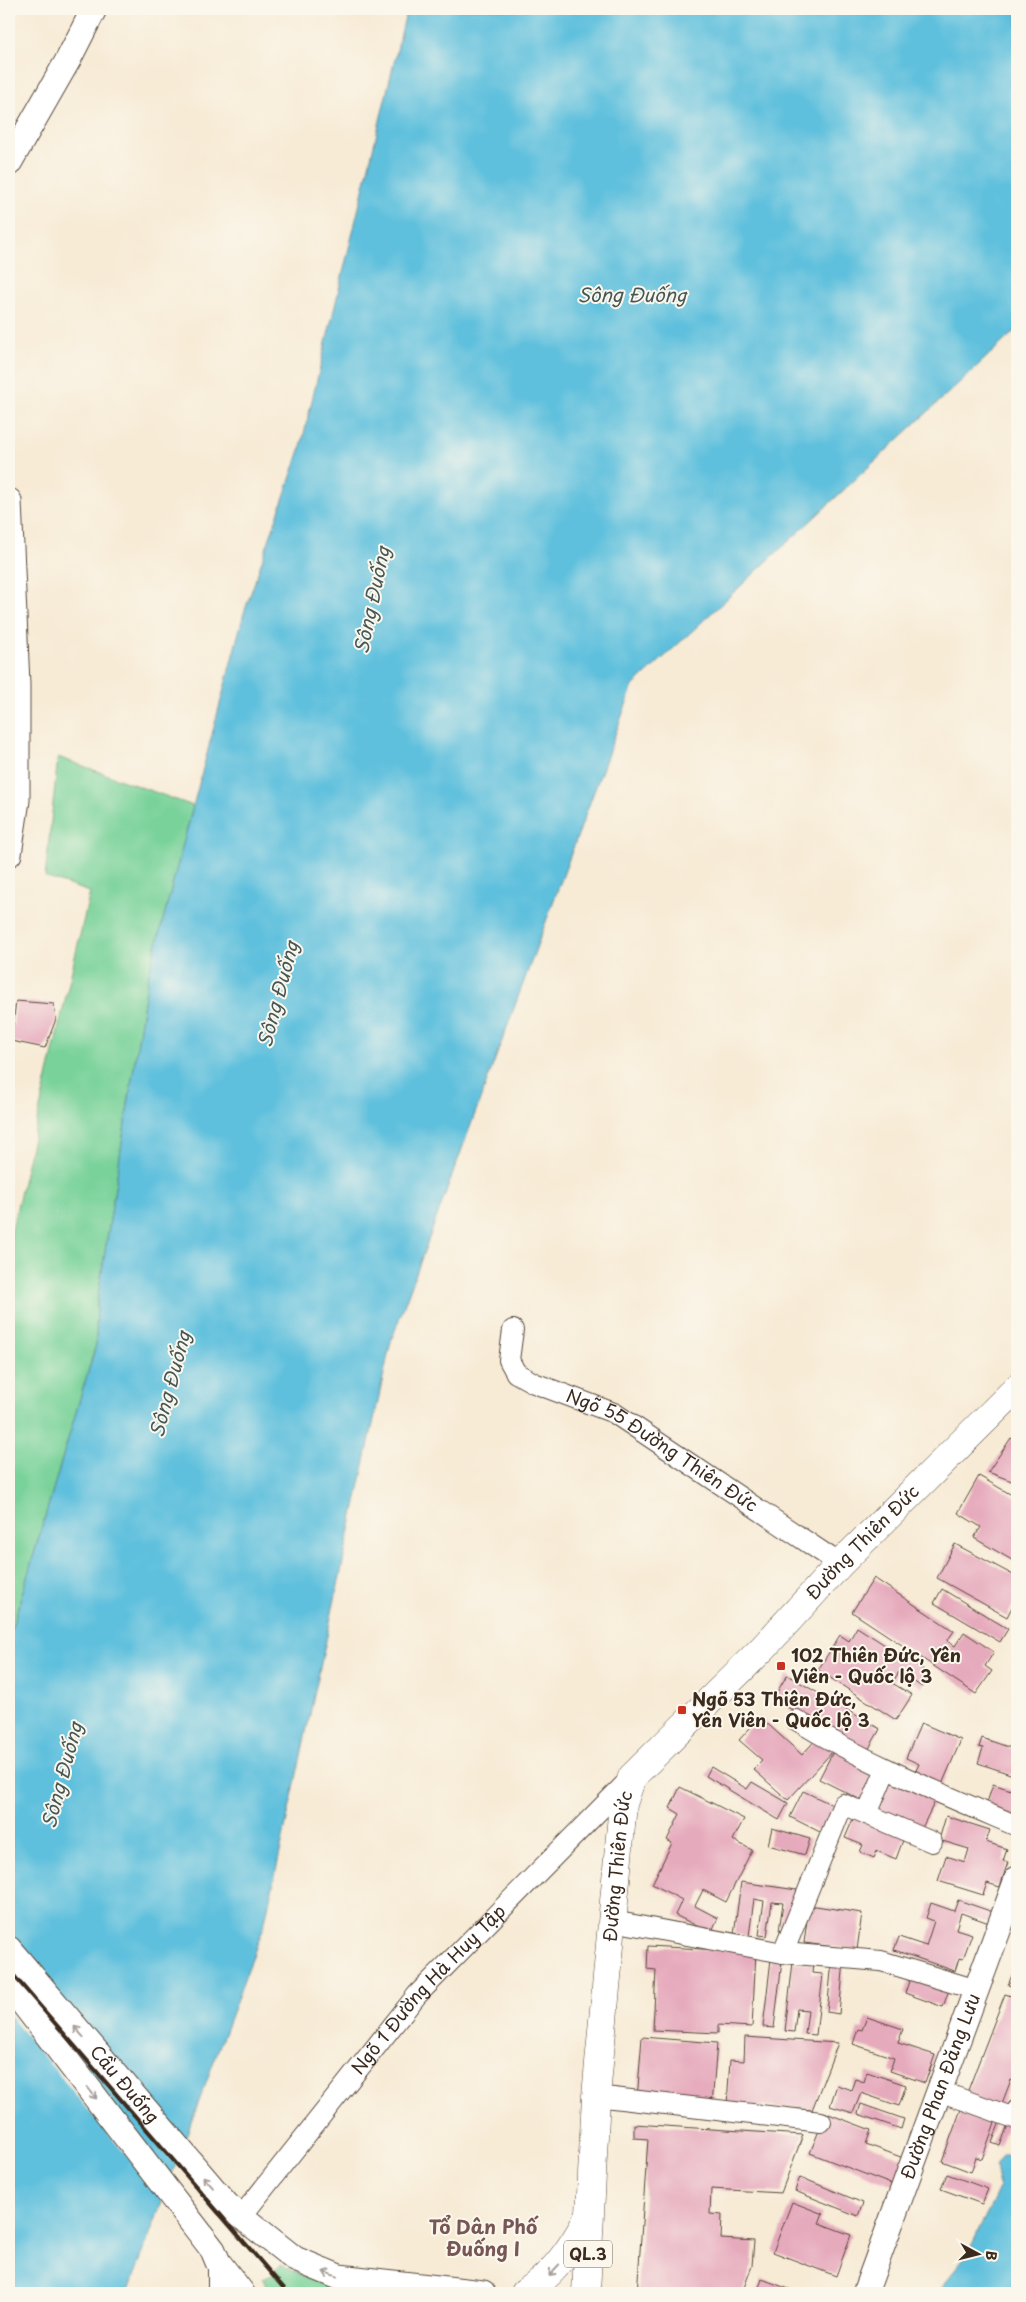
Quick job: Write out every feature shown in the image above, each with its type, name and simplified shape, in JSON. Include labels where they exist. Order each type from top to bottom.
[{"type":"highway","name":"Đường Thiên Đức","points":[[586,2293],[596,2096],[623,1804],[632,1777],[763,1648],[840,1564],[1017,1388]]},
{"type":"highway","name":"QL.3","points":[[525,2293],[542,2282],[557,2267],[571,2248],[590,2215]]},
{"type":"main road","points":[[9,163],[68,60],[94,9]]},
{"type":"main road","points":[[9,500],[17,646],[16,800],[9,854]]},
{"type":"main road","points":[[9,615],[17,646]]},
{"type":"main road","points":[[9,719],[17,684]]},
{"type":"main road","name":"Đường Phan Đăng Lưu","points":[[865,2293],[1017,1879]]},
{"type":"main road","name":"Cầu Đuống","points":[[9,1949],[228,2205],[295,2259],[339,2277],[483,2293]]},
{"type":"main road","name":"Cầu Đuống","points":[[9,1985],[216,2256],[242,2293]]},
{"type":"street","name":"Ngõ 55 Đường Thiên Đức","points":[[513,1330],[510,1360],[516,1373],[534,1383],[614,1413],[840,1564]]},
{"type":"street","points":[[796,1720],[827,1739],[886,1769],[1017,1826]]},
{"type":"street","points":[[867,1814],[886,1769]]},
{"type":"street","name":"Ngõ 1 Đường Hà Huy Tập","points":[[241,2217],[417,1995],[632,1777]]},
{"type":"street","points":[[783,1953],[843,1804],[932,1842]]},
{"type":"street","points":[[612,1921],[783,1953],[881,1961],[977,1990]]},
{"type":"street","points":[[939,2091],[1014,2118],[1017,2110]]},
{"type":"street","points":[[596,2096],[821,2122]]},
{"type":"street","points":[[216,2256],[218,2293]]},
{"type":"green space","points":[[58,757],[193,806],[148,977],[97,1303],[96,1345],[9,1638],[9,1242],[90,892],[45,877]]},
{"type":"green space","points":[[280,2264],[307,2278],[341,2288],[345,2293],[269,2293],[263,2279],[272,2275]]},
{"type":"water","name":"Sông Đuống","points":[[407,9],[1017,9],[1017,329],[633,686],[391,1341],[264,1926],[128,2293],[9,2293],[9,1638],[96,1345],[97,1303],[148,977],[244,613],[300,450]]},
{"type":"water","points":[[1003,2155],[1017,2155],[1017,2293],[939,2293],[946,2280],[968,2253],[999,2188],[995,2166]]},
{"type":"pier","points":[[9,1989],[165,2201],[9,2015]]},
{"type":"building","points":[[16,1001],[54,1004],[56,1019],[45,1048],[11,1041]]},
{"type":"building","points":[[1011,1438],[1017,1441],[1017,1483],[988,1472]]},
{"type":"building","points":[[979,1476],[1017,1498],[1017,1563],[974,1538],[981,1527],[958,1513]]},
{"type":"building","points":[[955,1544],[1017,1577],[1017,1597],[1007,1617],[937,1578]]},
{"type":"building","points":[[874,1578],[954,1631],[947,1641],[955,1646],[964,1632],[994,1652],[985,1666],[992,1671],[976,1694],[852,1612]]},
{"type":"building","points":[[942,1589],[1008,1629],[1000,1642],[934,1603]]},
{"type":"building","points":[[857,1627],[930,1674],[922,1687],[899,1672],[892,1683],[912,1695],[896,1720],[818,1670],[840,1635],[849,1641]]},
{"type":"building","points":[[787,1675],[880,1729],[867,1752],[773,1699]]},
{"type":"building","points":[[760,1717],[802,1755],[819,1736],[881,1769],[865,1802],[819,1779],[834,1750],[788,1800],[753,1769],[762,1760],[739,1740]]},
{"type":"building","points":[[921,1723],[961,1740],[940,1789],[913,1777],[919,1764],[906,1758]]},
{"type":"building","points":[[982,1738],[1014,1749],[1017,1742],[1017,1788],[1012,1787],[1016,1776],[978,1763],[983,1748],[979,1747]]},
{"type":"building","points":[[711,1767],[747,1789],[752,1782],[788,1803],[779,1820],[706,1776]]},
{"type":"building","points":[[888,1773],[937,1797],[921,1830],[872,1806]]},
{"type":"building","points":[[993,1784],[1017,1792],[1017,1819],[985,1809]]},
{"type":"building","points":[[680,1787],[744,1819],[733,1840],[752,1850],[726,1902],[703,1890],[695,1906],[718,1918],[711,1933],[675,1915],[682,1900],[652,1884],[672,1843],[667,1840],[680,1814],[670,1808]]},
{"type":"building","points":[[803,1791],[835,1806],[822,1833],[790,1817]]},
{"type":"building","points":[[856,1812],[906,1832],[896,1859],[877,1851],[874,1858],[860,1852],[863,1845],[845,1838]]},
{"type":"building","points":[[946,1816],[990,1830],[986,1842],[1007,1849],[1003,1861],[1008,1862],[1000,1887],[987,1883],[983,1895],[938,1881],[946,1856],[965,1862],[969,1849],[939,1840]]},
{"type":"building","points":[[772,1828],[810,1839],[805,1855],[768,1845]]},
{"type":"building","points":[[741,1882],[797,1890],[789,1933],[779,1931],[783,1903],[772,1902],[767,1936],[759,1935],[764,1901],[754,1899],[749,1936],[734,1934]]},
{"type":"building","points":[[958,1900],[993,1912],[989,1923],[961,1913],[956,1929],[972,1934],[963,1959],[959,1958],[955,1971],[894,1950],[899,1937],[926,1946],[934,1921],[926,1918],[931,1903],[954,1911]]},
{"type":"building","points":[[809,1905],[862,1913],[857,1950],[804,1943]]},
{"type":"building","points":[[648,1946],[756,1952],[752,2027],[718,2025],[718,2033],[653,2030],[656,1970],[647,1969]]},
{"type":"building","points":[[771,1959],[782,1961],[774,2028],[763,2027]]},
{"type":"building","points":[[832,1961],[844,1961],[839,2014],[827,2012]]},
{"type":"building","points":[[793,1962],[813,1964],[812,1973],[823,1974],[816,2035],[805,2034],[808,2010],[797,2009],[794,2032],[785,2031]]},
{"type":"building","points":[[912,1973],[950,1987],[943,2007],[905,1993]]},
{"type":"building","points":[[1013,1973],[1017,1975],[1017,1988],[1008,1985]]},
{"type":"building","points":[[1005,1994],[1017,1998],[1017,2082],[1011,2080],[999,2111],[965,2098]]},
{"type":"building","points":[[867,2017],[903,2029],[898,2043],[935,2055],[925,2083],[890,2071],[894,2058],[853,2044],[858,2029],[862,2030]]},
{"type":"building","points":[[642,2037],[717,2043],[712,2105],[637,2100]]},
{"type":"building","points":[[745,2037],[838,2043],[812,2110],[727,2104],[730,2060],[744,2061]]},
{"type":"building","points":[[867,2072],[906,2085],[899,2106],[861,2093],[853,2113],[830,2106],[837,2085],[851,2090],[855,2079],[864,2082]]},
{"type":"building","points":[[964,2101],[998,2114],[982,2159],[976,2157],[971,2172],[942,2161]]},
{"type":"building","points":[[861,2104],[904,2119],[901,2129],[858,2114]]},
{"type":"building","points":[[826,2113],[871,2130],[866,2144],[906,2159],[896,2186],[810,2153]]},
{"type":"building","points":[[1001,2119],[1009,2122],[1000,2146],[992,2143]]},
{"type":"building","points":[[634,2124],[803,2135],[781,2193],[711,2189],[710,2214],[722,2215],[721,2239],[754,2241],[752,2266],[742,2293],[637,2293],[648,2139],[634,2138]]},
{"type":"building","points":[[947,2174],[988,2189],[982,2204],[941,2189]]},
{"type":"building","points":[[800,2177],[863,2203],[858,2216],[795,2191]]},
{"type":"building","points":[[792,2202],[823,2214],[819,2223],[851,2235],[836,2276],[773,2252]]},
{"type":"building","points":[[762,2279],[800,2293],[757,2293]]},
{"type":"railway","points":[[9,1970],[288,2293]]},
{"type":"place","name":"102 Thiên Đức, Yên Viên - Quốc lộ 3","points":[[781,1666]]},
{"type":"place","name":"Ngõ 53 Thiên Đức, Yên Viên - Quốc lộ 3","points":[[682,1710]]},
{"type":"district","name":"Tổ Dân Phố Đuống I","points":[[483,2238]]}]
